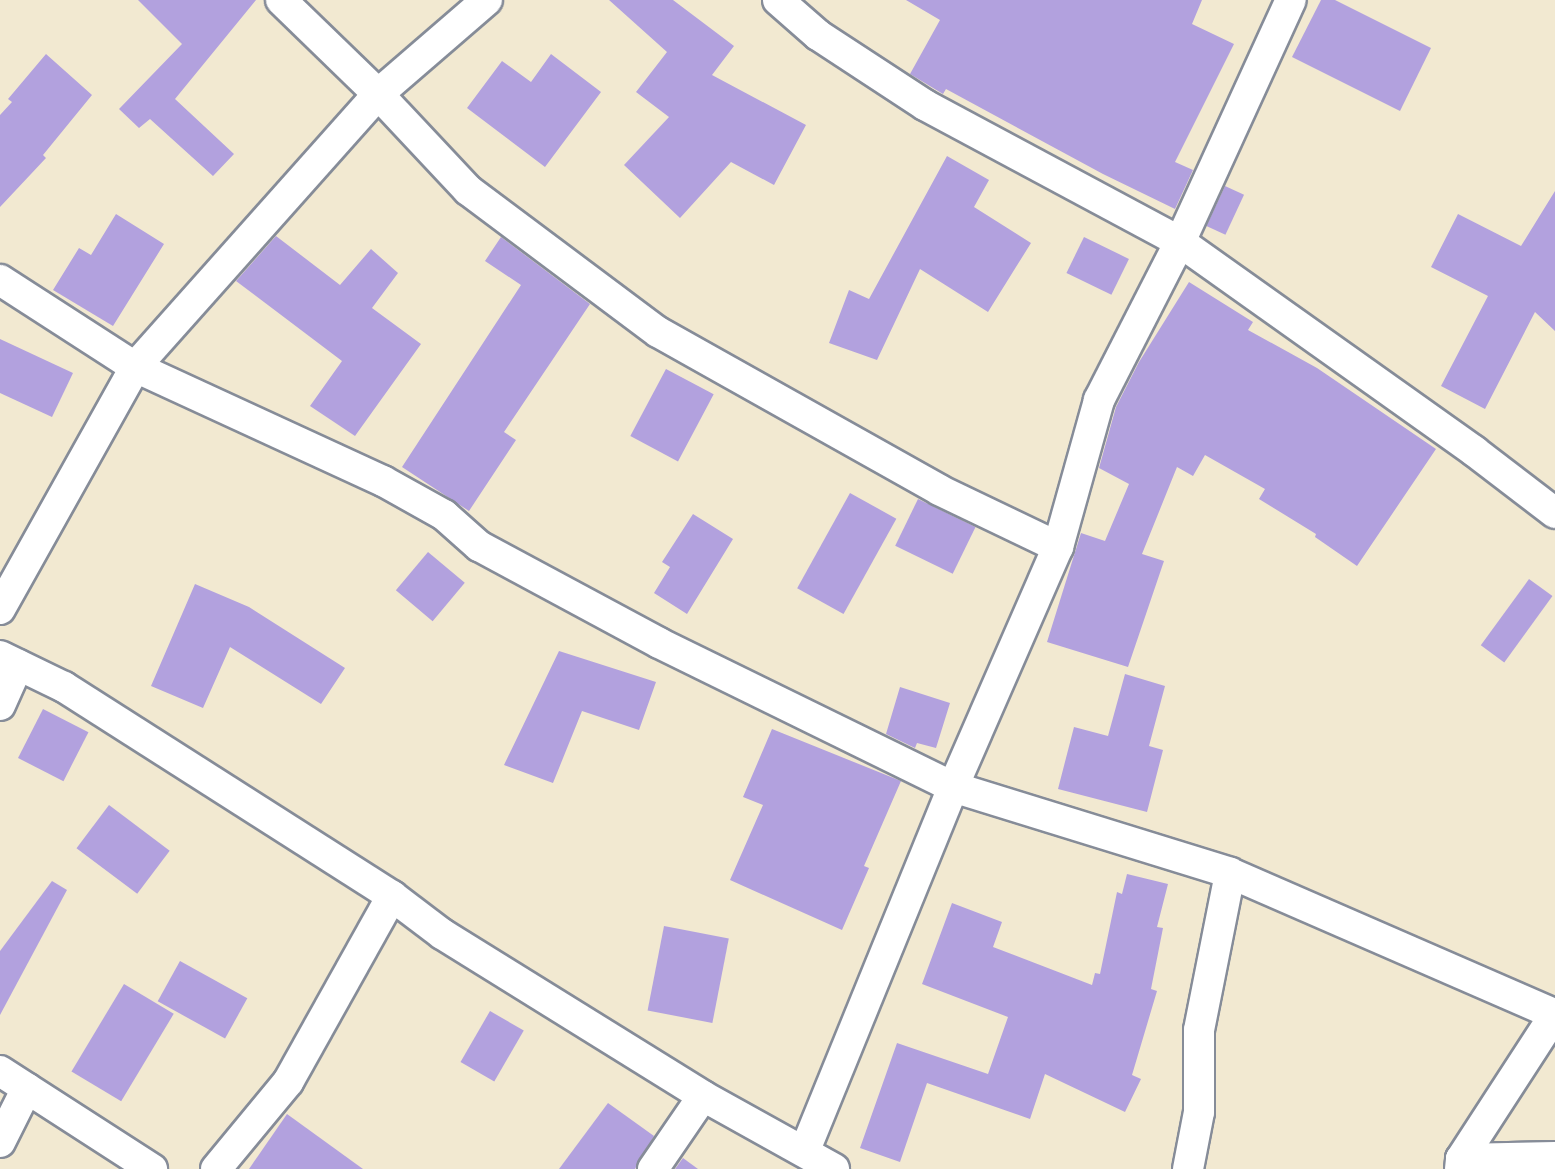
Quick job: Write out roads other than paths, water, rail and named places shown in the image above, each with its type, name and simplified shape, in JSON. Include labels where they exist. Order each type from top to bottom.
[{"type":"street","points":[[281,0],[378,94],[468,190],[658,332],[939,490],[1058,547]]},
{"type":"street","points":[[0,609],[135,367],[378,94],[487,0]]},
{"type":"street","points":[[778,0],[818,35],[925,105],[1180,242],[1550,497]]},
{"type":"street","points":[[805,1150],[953,787],[1058,547],[1099,400],[1180,242],[1291,0]]},
{"type":"street","points":[[0,280],[135,367],[383,481],[444,515],[479,546],[659,643],[953,787],[1230,873],[1555,1014],[1460,1164]]},
{"type":"street","points":[[0,705],[9,660],[64,687],[392,896],[442,934],[703,1096],[805,1150],[834,1169]]},
{"type":"street","points":[[1188,1169],[1199,1112],[1199,1030],[1230,873]]},
{"type":"street","points":[[216,1169],[288,1082],[392,896]]},
{"type":"street","points":[[0,1071],[152,1169]]},
{"type":"street","points":[[0,1142],[27,1088]]},
{"type":"street","points":[[653,1169],[703,1096]]},
{"type":"street","points":[[1460,1164],[1555,1157]]}]
